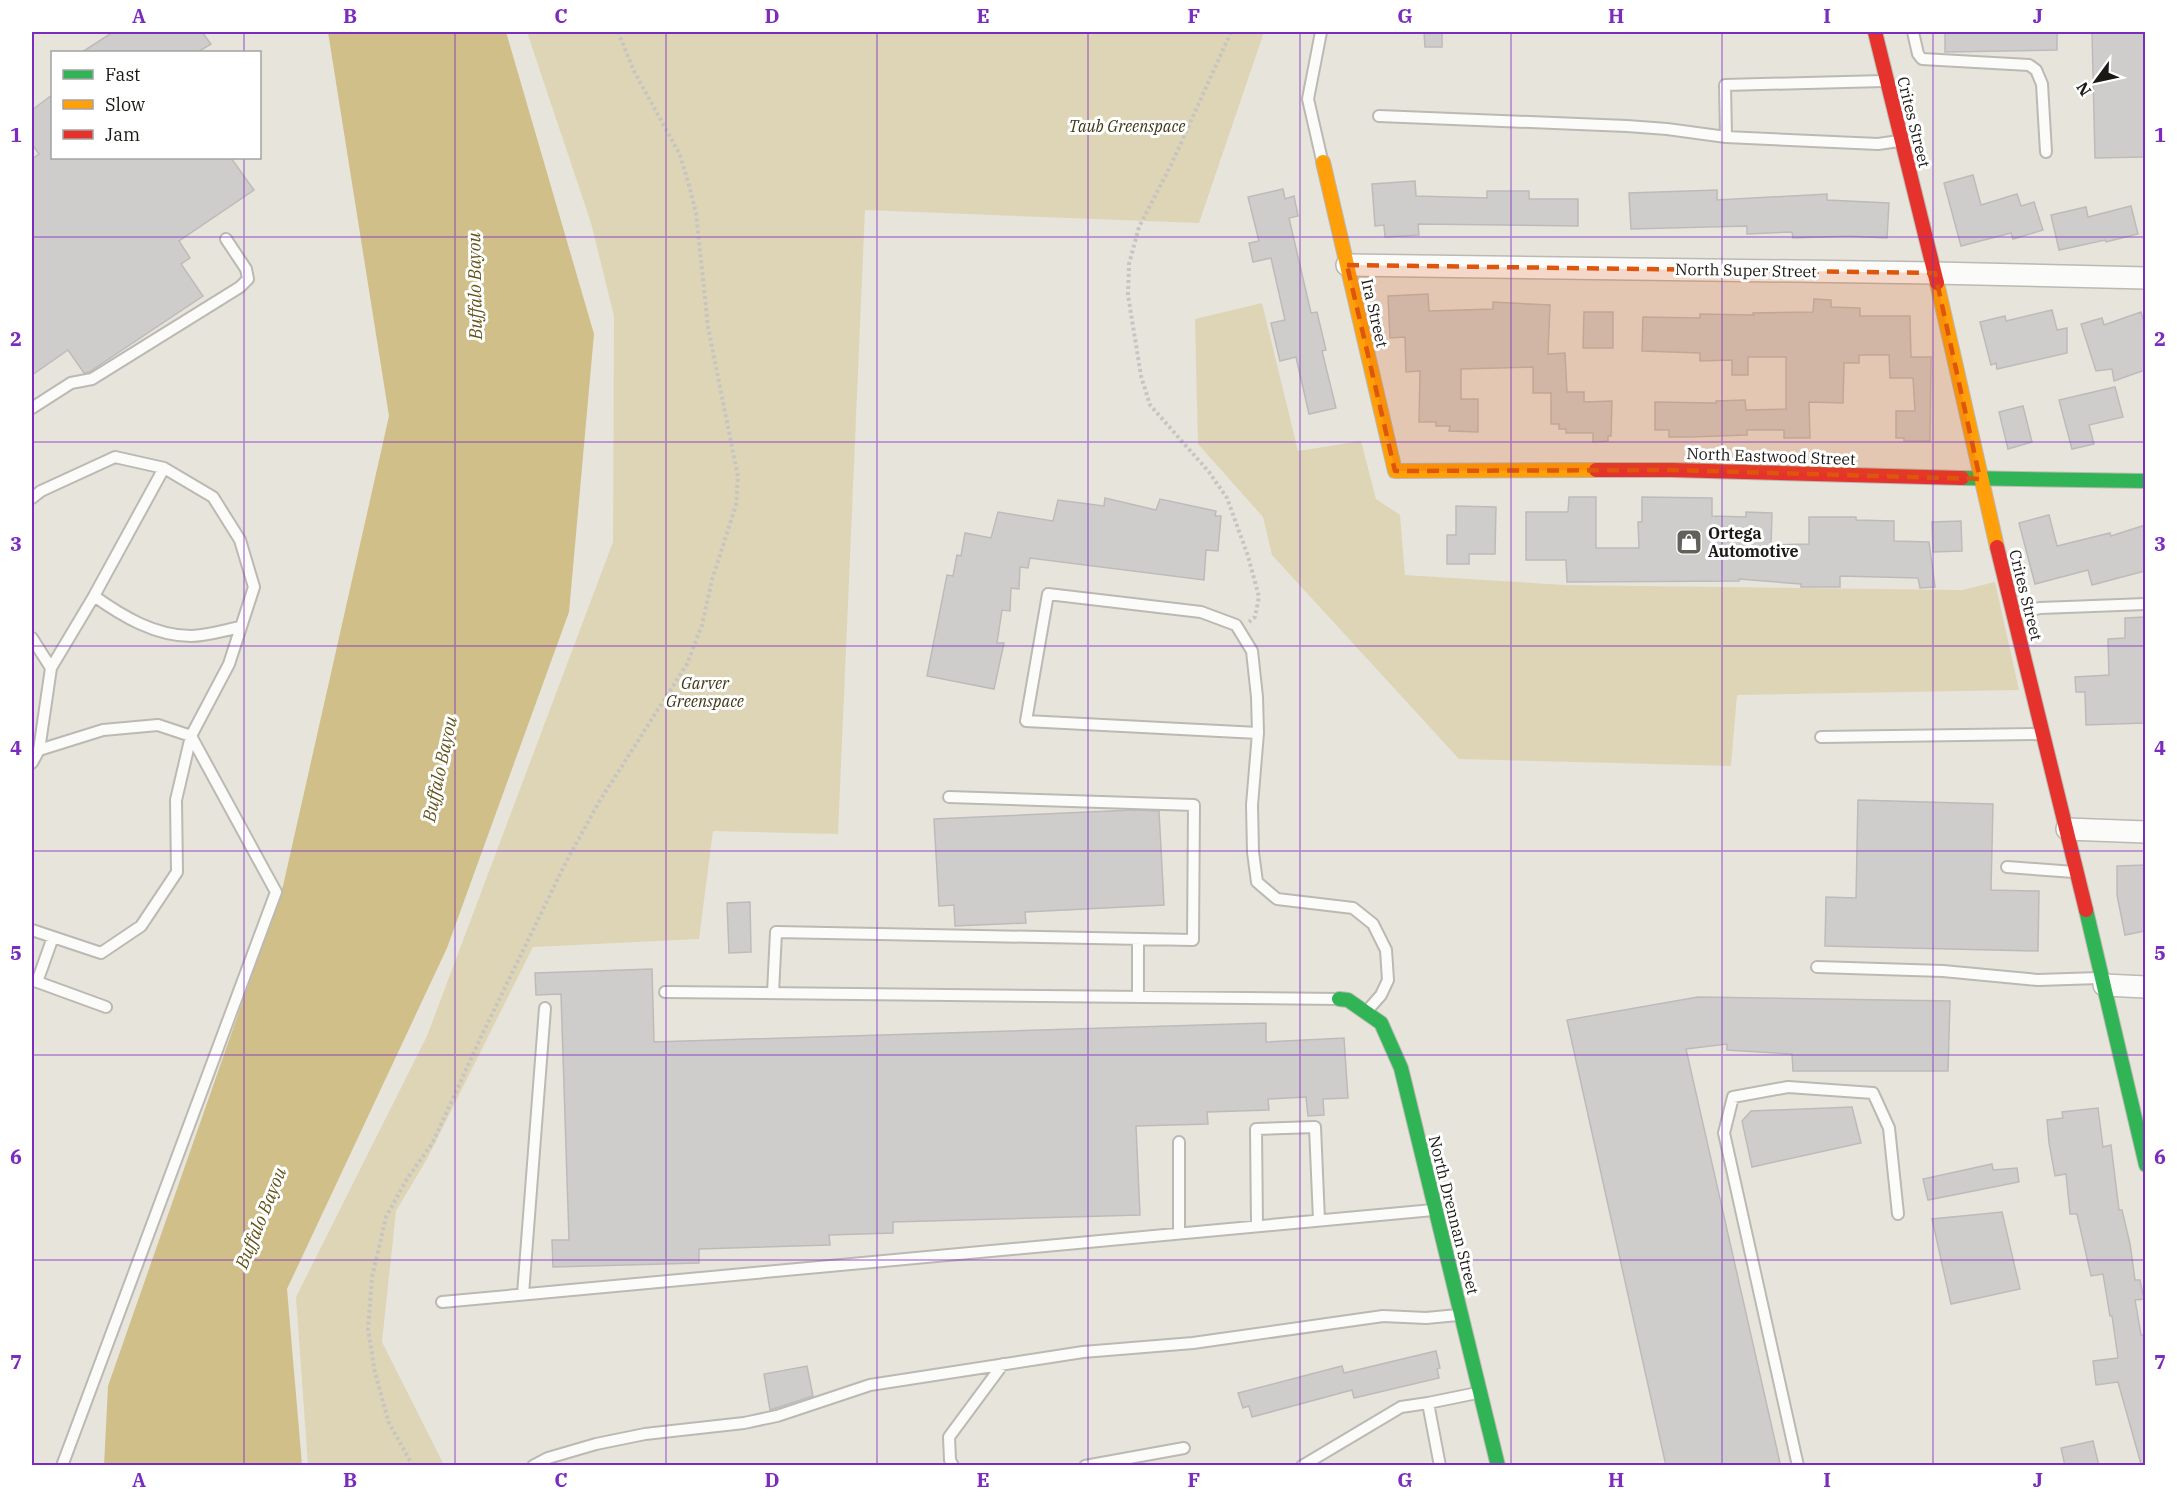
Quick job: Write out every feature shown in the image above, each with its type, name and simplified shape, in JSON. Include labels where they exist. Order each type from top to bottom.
[{"type":"street","name":"Crites Street","points":[[1875,32],[1935,273],[1980,479],[2067,829],[2145,1165]]},
{"type":"street","name":"Ira Street","points":[[1323,162],[1395,471]]},
{"type":"street","name":"North Super Street","points":[[1347,265],[2145,278]]},
{"type":"street","name":"North Eastwood Street","points":[[1395,471],[1672,470],[1980,479],[2145,481]]},
{"type":"street","points":[[2067,829],[2145,832]]},
{"type":"street","points":[[2103,982],[2145,987]]},
{"type":"street","name":"North Drennan Street","points":[[1339,999],[1348,999],[1381,1023],[1401,1068],[1498,1466]]},
{"type":"lane","points":[[1321,32],[1308,99],[1323,162]]},
{"type":"lane","points":[[1913,32],[1918,54],[1922,59],[2029,65],[2036,70],[2042,84],[2046,152]]},
{"type":"lane","points":[[1726,137],[1725,85],[1887,81]]},
{"type":"lane","points":[[1379,116],[1627,126],[1726,137],[1878,144],[1902,140]]},
{"type":"lane","points":[[32,408],[71,383],[92,380],[240,287],[248,279],[246,269],[226,239]]},
{"type":"lane","points":[[32,498],[41,491],[115,457],[164,468],[213,497],[240,540],[254,587],[229,664],[191,736],[176,800],[177,872],[141,926],[101,952],[32,930]]},
{"type":"lane","points":[[32,763],[39,750],[51,668],[94,596],[164,468]]},
{"type":"lane","points":[[1258,733],[1026,721],[1048,594],[1201,612],[1236,625],[1252,651],[1258,733],[1252,805],[1253,852],[1257,882],[1277,899],[1353,908],[1373,924],[1386,950],[1388,980],[1381,995],[1366,1012]]},
{"type":"lane","points":[[94,596],[120,614],[156,630],[191,636],[241,627]]},
{"type":"lane","points":[[2013,613],[2040,608],[2145,604]]},
{"type":"lane","points":[[32,638],[51,668]]},
{"type":"lane","points":[[39,750],[103,730],[158,725],[191,736],[276,892],[62,1466]]},
{"type":"lane","points":[[1821,737],[2043,734]]},
{"type":"lane","points":[[773,993],[776,932],[1194,940],[1194,805],[950,796]]},
{"type":"lane","points":[[2007,867],[2077,872]]},
{"type":"lane","points":[[53,937],[34,981],[106,1007]]},
{"type":"lane","points":[[1138,939],[1138,997]]},
{"type":"lane","points":[[1817,967],[1943,971],[2038,980],[2103,982]]},
{"type":"lane","points":[[665,992],[1339,999]]},
{"type":"lane","points":[[523,1294],[545,1008]]},
{"type":"lane","points":[[1798,1466],[1724,1133],[1733,1097],[1788,1087],[1873,1092],[1889,1128],[1898,1214]]},
{"type":"lane","points":[[1257,1225],[1256,1130],[1315,1127],[1319,1220]]},
{"type":"lane","points":[[1179,1142],[1179,1232]]},
{"type":"lane","points":[[442,1302],[1436,1210]]},
{"type":"lane","points":[[533,1466],[567,1452],[645,1434],[744,1423],[777,1416],[870,1385],[1083,1352],[1193,1343],[1383,1316],[1426,1318],[1461,1315]]},
{"type":"lane","points":[[953,1466],[950,1460],[949,1437],[1003,1364]]},
{"type":"lane","points":[[1302,1466],[1401,1407],[1480,1393]]},
{"type":"lane","points":[[1428,1403],[1440,1466]]},
{"type":"lane","points":[[1085,1466],[1184,1448]]},
{"type":"path","points":[[413,1466],[389,1423],[375,1372],[368,1329],[372,1277],[386,1217],[407,1179],[433,1142],[566,861],[605,793],[687,664],[702,625],[712,580],[736,506],[738,477],[708,327],[696,213],[690,184],[680,155],[634,70],[618,32]]},
{"type":"path","points":[[1231,32],[1171,165],[1139,227],[1129,264],[1128,295],[1141,376],[1150,405],[1209,472],[1227,498],[1248,556],[1259,597],[1255,617],[1239,630]]},
{"type":"highlighted area","points":[[1347,265],[1935,273],[1980,479],[1672,470],[1395,471]]},
{"type":"green space","name":"Garver Greenspace","points":[[527,32],[1264,32],[1199,223],[865,210],[838,834],[713,831],[699,939],[533,947],[427,1159],[396,1211],[382,1342],[444,1465],[308,1465],[296,1297],[427,1036],[613,542],[614,316],[591,223]]},
{"type":"green space","points":[[1262,303],[1298,451],[1361,441],[1376,499],[1400,515],[1405,575],[1565,585],[1962,590],[1995,582],[2019,690],[1737,695],[1731,766],[1459,759],[1272,555],[1263,517],[1198,444],[1195,319]]},
{"type":"water","name":"Buffalo Bayou","points":[[328,32],[506,32],[594,334],[569,612],[447,948],[287,1289],[302,1465],[104,1466],[108,1386],[283,886],[389,416]]},
{"type":"building","points":[[113,32],[202,32],[211,44],[200,51],[84,51]]},
{"type":"building","points":[[1424,32],[1442,32],[1442,47],[1425,47]]},
{"type":"building","points":[[1945,32],[2057,32],[2057,50],[1945,52]]},
{"type":"building","points":[[2092,32],[2145,32],[2145,157],[2095,158]]},
{"type":"building","points":[[51,96],[51,159],[232,159],[254,190],[179,241],[190,258],[181,264],[203,296],[89,372],[84,373],[68,350],[32,375],[32,159],[39,154],[32,144],[32,110]]},
{"type":"building","points":[[1973,175],[1981,205],[2017,194],[2021,206],[2034,202],[2043,230],[2013,239],[2011,233],[1961,246],[1944,183]]},
{"type":"building","points":[[1415,181],[1416,196],[1487,198],[1487,191],[1529,191],[1529,199],[1578,199],[1578,226],[1418,224],[1419,235],[1385,237],[1384,225],[1375,226],[1372,184]]},
{"type":"building","points":[[1283,189],[1285,199],[1294,196],[1298,216],[1289,218],[1311,313],[1317,312],[1326,350],[1322,351],[1336,408],[1309,414],[1296,357],[1280,361],[1271,323],[1285,320],[1271,258],[1253,262],[1249,243],[1259,241],[1248,197]]},
{"type":"building","points":[[1717,190],[1717,200],[1827,194],[1827,200],[1889,203],[1887,238],[1848,236],[1793,238],[1792,232],[1747,234],[1747,226],[1631,229],[1629,193]]},
{"type":"building","points":[[2131,206],[2138,234],[2059,250],[2051,215],[2086,207],[2088,217]]},
{"type":"building","points":[[1428,294],[1429,311],[1493,309],[1493,302],[1550,305],[1548,354],[1565,353],[1567,392],[1584,392],[1584,402],[1612,401],[1611,436],[1608,436],[1608,441],[1593,442],[1593,433],[1566,433],[1566,429],[1559,429],[1559,424],[1551,424],[1551,393],[1533,393],[1533,367],[1461,369],[1461,399],[1478,399],[1478,432],[1449,431],[1450,426],[1436,426],[1436,422],[1419,422],[1420,371],[1406,372],[1405,337],[1390,338],[1388,296]]},
{"type":"building","points":[[1814,299],[1831,300],[1831,307],[1860,308],[1860,316],[1910,316],[1911,357],[1931,357],[1930,441],[1904,441],[1904,438],[1896,438],[1896,411],[1915,411],[1913,378],[1890,378],[1889,355],[1859,355],[1859,363],[1844,363],[1843,403],[1809,402],[1810,438],[1784,438],[1784,430],[1747,430],[1747,435],[1669,437],[1669,430],[1655,430],[1655,402],[1716,403],[1716,401],[1745,400],[1746,410],[1786,409],[1786,357],[1748,357],[1748,375],[1732,375],[1732,360],[1700,361],[1700,353],[1642,351],[1643,317],[1700,318],[1700,314],[1754,315],[1753,313],[1813,312]]},
{"type":"building","points":[[2052,310],[2057,330],[2067,328],[2067,353],[1997,369],[1996,363],[1991,365],[1980,322],[2005,316],[2006,321]]},
{"type":"building","points":[[1584,312],[1613,312],[1613,348],[1583,348]]},
{"type":"building","points":[[2141,312],[2145,325],[2145,370],[2114,381],[2112,369],[2096,371],[2081,324],[2102,318],[2104,325]]},
{"type":"building","points":[[2115,387],[2123,417],[2089,425],[2094,444],[2072,449],[2059,400]]},
{"type":"building","points":[[2023,406],[2032,442],[2008,449],[1999,412]]},
{"type":"building","points":[[1569,497],[1596,497],[1596,548],[1639,548],[1638,522],[1642,522],[1642,497],[1712,498],[1712,516],[1746,517],[1746,512],[1772,513],[1771,545],[1809,544],[1809,517],[1856,517],[1856,520],[1894,521],[1894,541],[1929,542],[1935,587],[1920,588],[1918,578],[1840,576],[1840,587],[1801,587],[1801,584],[1739,579],[1739,581],[1567,582],[1566,560],[1526,560],[1526,512],[1568,512]]},
{"type":"building","points":[[1105,498],[1156,510],[1160,499],[1216,511],[1215,516],[1221,516],[1218,551],[1206,550],[1204,580],[1030,558],[1028,568],[1020,567],[1019,589],[1011,588],[1010,611],[1002,610],[997,643],[1004,643],[994,689],[927,676],[947,575],[953,576],[957,555],[961,556],[965,533],[991,538],[998,512],[1053,521],[1058,500],[1104,506]]},
{"type":"building","points":[[1456,506],[1496,507],[1495,554],[1469,554],[1469,564],[1447,564],[1447,535],[1456,535]]},
{"type":"building","points":[[2049,515],[2057,546],[2110,533],[2111,536],[2145,525],[2145,571],[2092,585],[2088,570],[2035,584],[2019,523]]},
{"type":"building","points":[[1961,521],[1962,551],[1933,552],[1932,522]]},
{"type":"building","points":[[2145,617],[2145,723],[2086,725],[2085,692],[2076,692],[2075,677],[2109,675],[2108,639],[2125,638],[2125,618]]},
{"type":"building","points":[[1858,800],[1993,804],[1991,890],[2039,891],[2038,951],[1825,946],[1826,897],[1856,898]]},
{"type":"building","points":[[1133,810],[1159,811],[1164,905],[1025,912],[1026,923],[955,926],[954,905],[939,906],[934,819]]},
{"type":"building","points":[[2145,865],[2145,931],[2125,935],[2117,895],[2117,866]]},
{"type":"building","points":[[750,902],[751,952],[729,953],[727,903]]},
{"type":"building","points":[[652,969],[654,1042],[1266,1023],[1266,1042],[1344,1038],[1348,1098],[1323,1099],[1324,1115],[1308,1116],[1306,1097],[1268,1099],[1269,1110],[1207,1112],[1208,1124],[1136,1126],[1140,1215],[893,1222],[893,1233],[829,1235],[830,1245],[699,1249],[699,1263],[553,1267],[552,1240],[569,1240],[561,994],[536,995],[535,973]]},
{"type":"building","points":[[1698,997],[1950,1001],[1948,1071],[1793,1071],[1792,1054],[1727,1050],[1727,1044],[1686,1049],[1780,1463],[1769,1466],[1666,1466],[1567,1020]]},
{"type":"building","points":[[1852,1107],[1861,1143],[1752,1167],[1742,1121],[1751,1111]]},
{"type":"building","points":[[2098,1108],[2103,1147],[2111,1145],[2119,1210],[2122,1210],[2130,1244],[2135,1280],[2140,1280],[2144,1299],[2135,1300],[2141,1335],[2145,1335],[2145,1463],[2141,1464],[2118,1382],[2096,1385],[2093,1361],[2118,1358],[2112,1316],[2110,1316],[2103,1274],[2091,1276],[2077,1214],[2070,1214],[2066,1174],[2055,1176],[2049,1143],[2047,1120],[2063,1118],[2062,1112]]},
{"type":"building","points":[[1992,1164],[1993,1170],[2017,1168],[2019,1182],[1928,1200],[1923,1179]]},
{"type":"building","points":[[2002,1212],[2020,1289],[1951,1304],[1932,1219]]},
{"type":"building","points":[[1436,1351],[1440,1368],[1437,1369],[1439,1378],[1354,1398],[1352,1390],[1252,1417],[1249,1406],[1243,1408],[1238,1393],[1342,1366],[1344,1373]]},
{"type":"building","points":[[807,1366],[813,1396],[770,1410],[764,1374]]},
{"type":"building","points":[[2093,1441],[2099,1466],[2065,1466],[2061,1448]]},
{"type":"traffic: fast","points":[[1962,478],[2146,481]]},
{"type":"traffic: fast","points":[[2086,910],[2146,1165]]},
{"type":"traffic: fast","points":[[1339,999],[1348,1000],[1381,1023],[1401,1068],[1498,1466]]},
{"type":"traffic: slow","points":[[1323,162],[1395,471],[1596,470]]},
{"type":"traffic: slow","points":[[1937,283],[1997,547]]},
{"type":"traffic: jam","points":[[1875,32],[1937,283]]},
{"type":"traffic: jam","points":[[1596,470],[1962,478]]},
{"type":"traffic: jam","points":[[1997,547],[2086,910]]},
{"type":"place","name":"Ortega Automotive","points":[[1689,542]]},
{"type":"park label","name":"Taub Greenspace","points":[[1127,126]]}]
